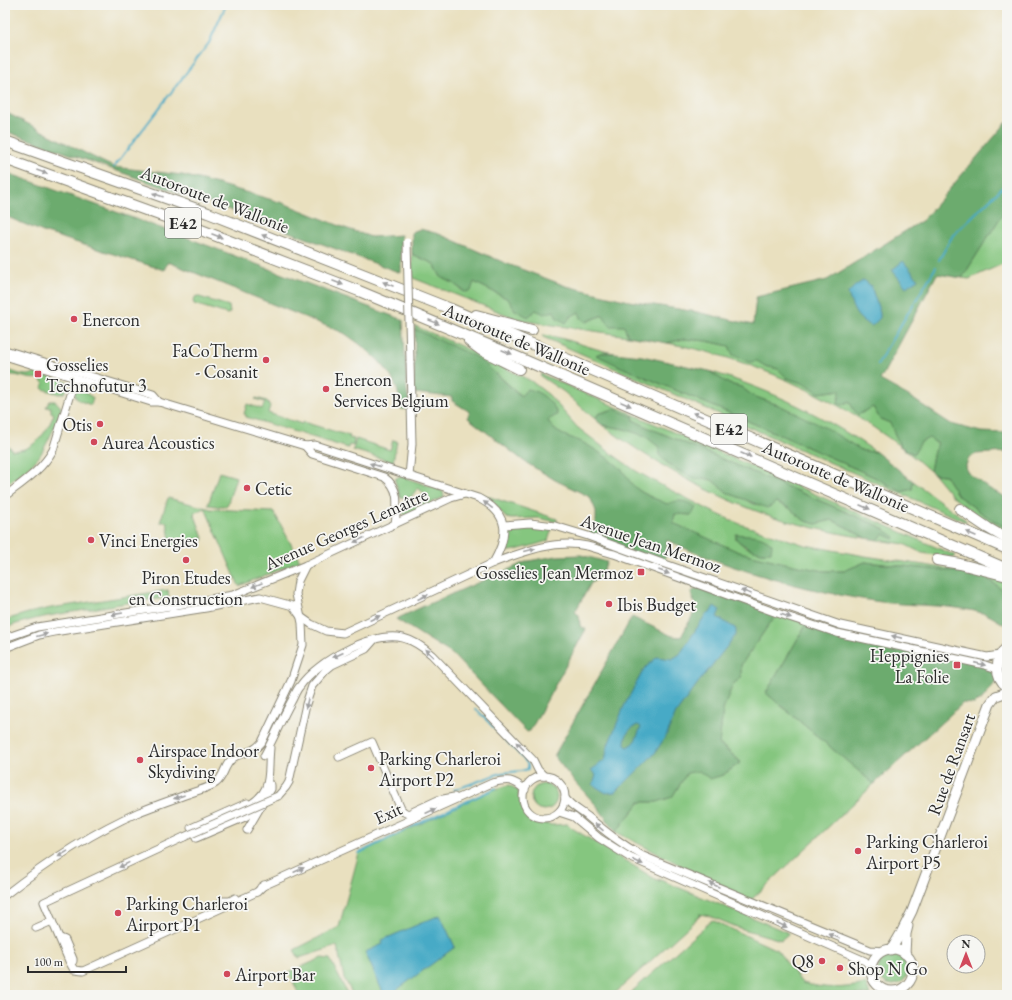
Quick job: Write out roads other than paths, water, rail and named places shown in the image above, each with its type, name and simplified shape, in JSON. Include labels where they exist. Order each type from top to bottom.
[{"type":"highway","name":"Autoroute de Wallonie","points":[[5,141],[208,213],[451,309],[1007,549]]},
{"type":"highway","name":"Autoroute de Wallonie","points":[[5,159],[201,230],[359,291],[458,332],[1007,569]]},
{"type":"highway","points":[[451,309],[532,330]]},
{"type":"highway","points":[[458,332],[481,350],[518,369]]},
{"type":"highway","points":[[960,509],[1007,539]]},
{"type":"highway","points":[[937,560],[960,564],[1007,576]]},
{"type":"main road","points":[[1007,647],[1000,655],[997,662],[999,678],[1007,687]]},
{"type":"main road","name":"Rue de Ransart","points":[[888,950],[901,933],[912,911],[990,704],[996,696],[999,678]]},
{"type":"main road","name":"Rue de Ransart","points":[[996,696],[1007,692]]},
{"type":"main road","name":"Rue de Ransart","points":[[905,954],[906,934],[912,911]]},
{"type":"main road","points":[[876,984],[891,993],[906,986],[910,980],[912,966],[910,960],[905,954],[899,951],[888,950],[878,955],[874,960],[871,967],[876,984],[877,995]]},
{"type":"street","points":[[407,242],[412,444],[409,476]]},
{"type":"street","points":[[5,350],[153,395],[159,402]]},
{"type":"street","points":[[5,356],[151,402],[159,402],[305,446],[315,445],[465,494],[489,504],[498,513],[504,525],[504,535],[501,549],[493,563]]},
{"type":"street","points":[[5,496],[39,470],[48,459],[75,378]]},
{"type":"street","points":[[305,446],[312,454],[384,477],[391,482],[395,489],[397,504],[395,524]]},
{"type":"street","points":[[391,482],[394,471]]},
{"type":"street","name":"Avenue Georges Lemaître","points":[[5,638],[37,627],[226,597],[306,565],[451,498],[465,494]]},
{"type":"street","name":"Avenue Jean Mermoz","points":[[504,525],[530,523],[555,526],[588,536],[672,567],[840,625],[987,657],[1000,655]]},
{"type":"street","name":"Avenue Jean Mermoz","points":[[301,617],[326,631],[343,633],[493,563],[550,545],[569,544],[587,546],[837,633],[985,665],[997,669]]},
{"type":"street","points":[[5,896],[53,860],[129,817],[155,805],[215,783],[222,775],[230,760],[237,756],[251,752],[257,748],[262,742],[296,669],[303,645],[301,617],[296,594],[298,581],[306,565]]},
{"type":"street","name":"Avenue Georges Lemaître","points":[[5,648],[54,632],[206,608],[260,597],[293,606],[301,617]]},
{"type":"street","points":[[264,756],[300,686],[314,670],[366,649],[374,639],[390,637],[403,638],[421,645],[533,760],[538,770],[544,776]]},
{"type":"street","points":[[264,885],[257,892],[83,971],[74,970],[70,963],[71,960],[63,942],[60,940],[44,902],[184,837],[278,796],[286,787],[288,782],[306,704],[312,686],[328,665]]},
{"type":"street","points":[[339,757],[372,742],[401,809],[408,814],[438,800],[450,798],[481,788]]},
{"type":"street","points":[[269,767],[272,781],[271,789],[244,831],[268,786],[270,744]]},
{"type":"street","points":[[195,835],[253,799],[261,790],[269,767]]},
{"type":"street","points":[[544,776],[554,778],[561,785],[565,798],[559,812],[543,818],[533,814],[526,806],[524,801],[525,790],[532,780],[544,776]]},
{"type":"street","name":"Exit","points":[[264,885],[492,783],[507,780],[515,782],[525,790]]},
{"type":"street","points":[[195,835],[246,807],[261,796],[268,786]]},
{"type":"street","points":[[565,798],[573,807],[604,832],[625,847],[643,856],[870,950],[888,950]]},
{"type":"street","points":[[195,835],[241,815],[261,801]]},
{"type":"street","points":[[195,835],[245,817],[254,811]]},
{"type":"street","points":[[559,812],[574,817],[599,838],[629,857],[865,961],[871,967]]},
{"type":"street","points":[[222,900],[230,900],[264,885]]},
{"type":"street","points":[[36,928],[52,921]]},
{"type":"water","points":[[903,261],[918,279],[906,287],[892,270]]},
{"type":"water","points":[[864,280],[871,286],[880,313],[880,318],[872,326],[862,320],[856,313],[848,293]]},
{"type":"water","points":[[714,606],[720,610],[717,617],[735,628],[736,635],[676,713],[667,734],[655,753],[616,792],[606,793],[593,785],[596,775],[591,770],[605,760],[608,745],[625,704],[644,669],[657,657],[672,659],[680,654],[706,614],[710,613]],"holes":[[[638,725],[641,727],[634,743],[628,747],[625,745],[626,736],[629,730]]]},
{"type":"water","points":[[440,915],[455,947],[390,995],[384,995],[365,952],[383,944],[382,940]]},
{"type":"waterway","points":[[114,167],[209,43],[226,5]]},
{"type":"waterway","points":[[939,260],[953,235],[1007,183]]},
{"type":"waterway","points":[[878,364],[936,267]]},
{"type":"waterway","points":[[454,790],[501,773],[528,769],[528,765],[524,759],[476,709]]},
{"type":"waterway","points":[[359,853],[411,827],[496,788]]},
{"type":"place","name":"Enercon","points":[[74,319]]},
{"type":"place","name":"FaCoTherm - Cosanit","points":[[266,360]]},
{"type":"place","name":"Gosselies Technofutur 3","points":[[38,374]]},
{"type":"place","name":"Enercon Services Belgium","points":[[326,389]]},
{"type":"place","name":"Otis","points":[[100,424]]},
{"type":"place","name":"Aurea Acoustics","points":[[94,442]]},
{"type":"place","name":"Cetic","points":[[247,488]]},
{"type":"place","name":"Vinci Energies","points":[[91,540]]},
{"type":"place","name":"Piron Etudes en Construction","points":[[186,560]]},
{"type":"place","name":"Gosselies Jean Mermoz","points":[[641,572]]},
{"type":"place","name":"Ibis Budget","points":[[609,604]]},
{"type":"place","name":"Heppignies La Folie","points":[[957,665]]},
{"type":"place","name":"Airspace Indoor Skydiving","points":[[140,760]]},
{"type":"place","name":"Parking Charleroi Airport P2","points":[[371,768]]},
{"type":"place","name":"Parking Charleroi Airport P5","points":[[858,851]]},
{"type":"place","name":"Parking Charleroi Airport P1","points":[[118,913]]},
{"type":"place","name":"Q8","points":[[822,961]]},
{"type":"place","name":"Shop N Go","points":[[840,968]]},
{"type":"place","name":"Airport Bar","points":[[227,974]]}]
